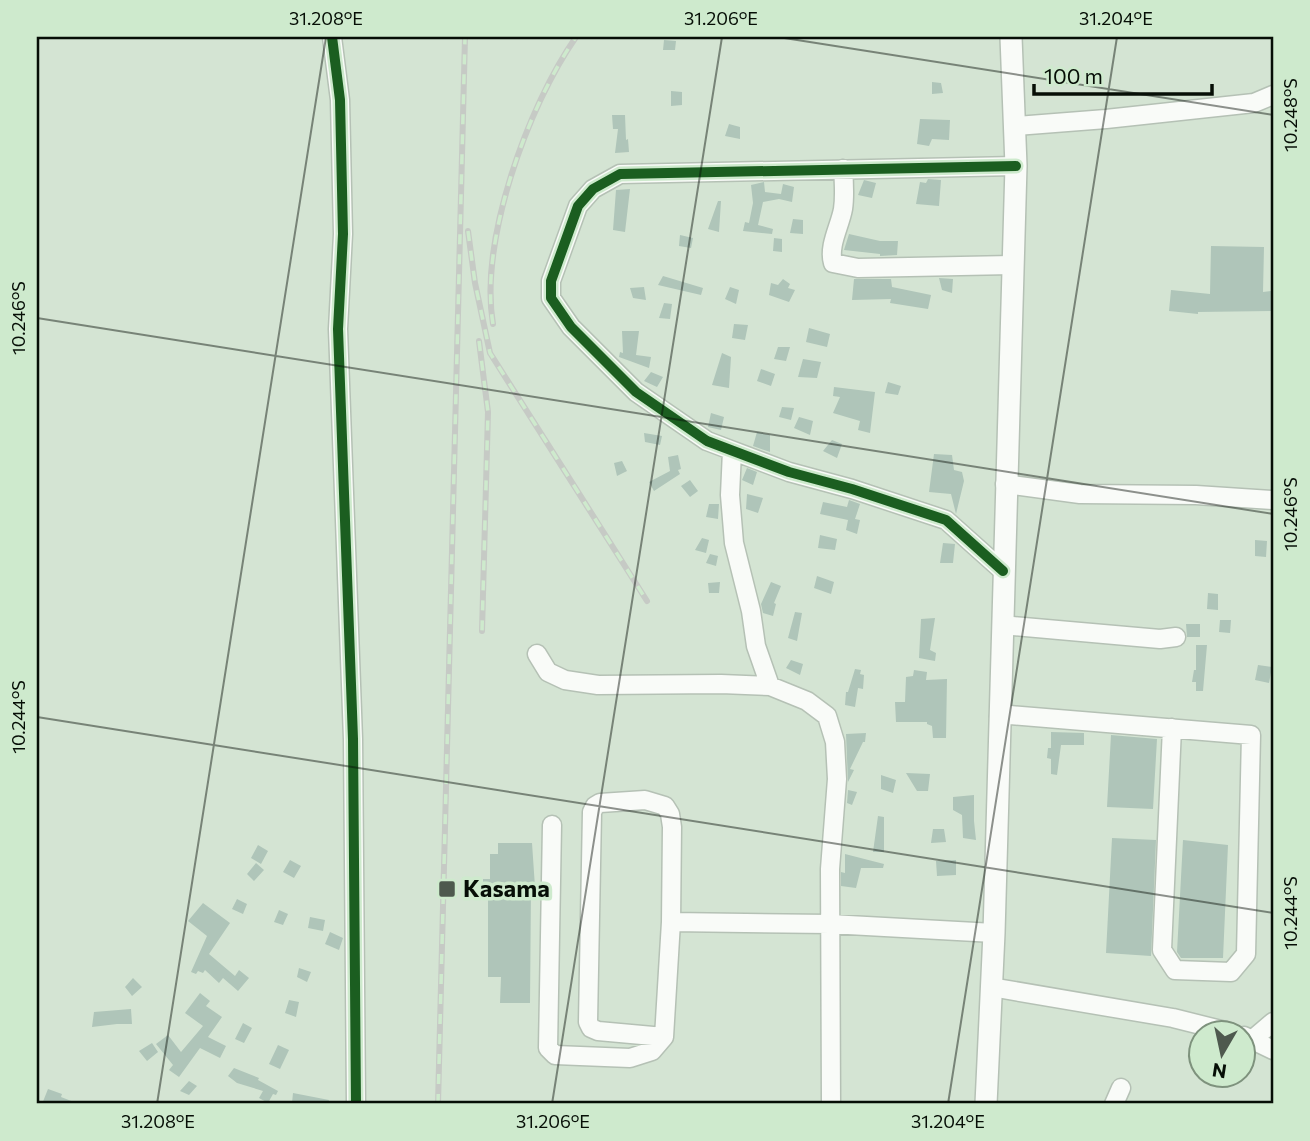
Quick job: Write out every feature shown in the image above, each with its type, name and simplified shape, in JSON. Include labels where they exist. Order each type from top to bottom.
[{"type":"main road","points":[[986,1104],[994,933],[1016,166],[1012,37]]},
{"type":"street","points":[[332,37],[340,100],[343,234],[338,329],[353,739],[356,1104]]},
{"type":"street","points":[[1016,126],[1254,103],[1273,95]]},
{"type":"street","points":[[1003,571],[946,520],[852,489],[789,472],[707,442],[636,392],[561,314],[551,298],[551,281],[578,206],[593,190],[620,174],[1016,166]]},
{"type":"street","points":[[843,169],[843,209],[835,236],[833,263],[858,268],[1012,265]]},
{"type":"street","points":[[732,451],[730,495],[734,543],[751,611],[756,646],[770,686]]},
{"type":"street","points":[[1005,484],[1080,494],[1196,495],[1273,500]]},
{"type":"street","points":[[1002,625],[1160,639],[1176,637]]},
{"type":"street","points":[[537,654],[548,672],[565,680],[598,685],[770,686],[807,701],[827,716],[835,742],[837,779],[830,870],[831,1104]]},
{"type":"street","points":[[999,716],[1172,728],[1251,735],[1246,954],[1231,972],[1175,970],[1162,950],[1172,728]]},
{"type":"street","points":[[552,825],[548,1048],[555,1055],[630,1058],[652,1051],[664,1037],[671,922],[670,814],[665,806],[645,800],[600,803],[592,812],[588,1022],[591,1028],[598,1031],[664,1037]]},
{"type":"street","points":[[671,922],[830,925],[994,933]]},
{"type":"street","points":[[991,987],[1188,1022]]},
{"type":"street","points":[[1258,1031],[1273,1021]]},
{"type":"building","points":[[664,40],[676,41],[675,50],[663,50]]},
{"type":"building","points":[[932,82],[941,83],[943,93],[932,94]]},
{"type":"building","points":[[671,91],[682,92],[682,105],[671,106]]},
{"type":"building","points":[[612,115],[625,115],[629,152],[615,153],[618,129],[613,129]]},
{"type":"building","points":[[920,119],[950,120],[949,140],[932,139],[929,146],[917,144]]},
{"type":"building","points":[[729,124],[740,127],[740,139],[725,136]]},
{"type":"building","points":[[928,179],[941,180],[939,206],[916,204],[920,182],[926,183]]},
{"type":"building","points":[[864,180],[876,183],[872,198],[858,195]]},
{"type":"building","points":[[764,182],[765,192],[781,194],[783,184],[794,187],[792,202],[779,199],[763,202],[758,225],[773,229],[772,234],[743,231],[745,222],[749,223],[753,203],[751,185]]},
{"type":"building","points":[[630,189],[625,232],[613,230],[616,190]]},
{"type":"building","points":[[718,201],[721,201],[719,232],[708,229]]},
{"type":"building","points":[[793,219],[803,220],[803,234],[790,233]]},
{"type":"building","points":[[849,234],[880,241],[898,241],[897,255],[880,256],[844,250]]},
{"type":"building","points":[[680,235],[693,238],[691,248],[679,246]]},
{"type":"building","points":[[774,238],[782,239],[782,252],[773,251]]},
{"type":"building","points":[[1211,246],[1264,247],[1263,292],[1271,291],[1271,311],[1198,314],[1169,311],[1171,290],[1210,294]]},
{"type":"building","points":[[663,276],[703,288],[701,295],[658,285]]},
{"type":"building","points":[[939,278],[953,279],[952,293],[942,290]]},
{"type":"building","points":[[783,279],[790,284],[788,288],[795,290],[789,302],[769,295],[771,283],[778,285]]},
{"type":"building","points":[[854,279],[891,279],[892,287],[931,295],[928,309],[890,303],[891,299],[852,300]]},
{"type":"building","points":[[644,287],[646,300],[633,298],[630,288]]},
{"type":"building","points":[[730,287],[739,290],[736,304],[725,299]]},
{"type":"building","points":[[664,303],[672,304],[670,319],[659,318]]},
{"type":"building","points":[[734,324],[748,325],[745,340],[732,338]]},
{"type":"building","points":[[809,328],[830,334],[827,347],[806,342]]},
{"type":"building","points":[[622,331],[639,331],[636,355],[651,357],[649,368],[619,357],[620,352],[623,353]]},
{"type":"building","points":[[778,347],[790,347],[786,361],[774,359]]},
{"type":"building","points":[[722,353],[731,357],[729,388],[712,385]]},
{"type":"building","points":[[803,359],[821,362],[817,378],[798,377]]},
{"type":"building","points":[[761,369],[775,374],[771,386],[757,381]]},
{"type":"building","points":[[651,372],[663,377],[657,387],[644,381]]},
{"type":"building","points":[[888,382],[901,386],[898,395],[885,393]]},
{"type":"building","points":[[834,387],[875,392],[870,433],[858,430],[860,421],[833,413],[840,397],[833,396]]},
{"type":"building","points":[[782,407],[794,408],[791,420],[779,417]]},
{"type":"building","points":[[711,413],[724,417],[721,430],[708,427]]},
{"type":"building","points":[[799,417],[813,421],[810,435],[794,428]]},
{"type":"building","points":[[757,432],[770,435],[770,452],[753,446]]},
{"type":"building","points":[[644,433],[662,436],[660,445],[645,442]]},
{"type":"building","points":[[832,440],[842,444],[837,458],[823,451]]},
{"type":"building","points":[[934,454],[952,455],[954,470],[962,472],[964,481],[956,514],[951,494],[929,492]]},
{"type":"building","points":[[678,455],[680,474],[654,491],[649,482],[670,471],[668,457]]},
{"type":"building","points":[[622,461],[627,471],[617,476],[614,463]]},
{"type":"building","points":[[747,468],[757,472],[753,485],[742,480]]},
{"type":"building","points":[[690,480],[698,491],[690,497],[681,486]]},
{"type":"building","points":[[747,494],[763,498],[758,513],[746,509]]},
{"type":"building","points":[[849,500],[860,504],[855,519],[860,520],[857,534],[846,530],[848,520],[820,514],[823,502],[847,507]]},
{"type":"building","points":[[709,504],[719,504],[718,519],[706,517]]},
{"type":"building","points":[[820,535],[837,539],[835,550],[818,548]]},
{"type":"building","points":[[702,538],[709,540],[706,553],[695,550]]},
{"type":"building","points":[[1255,540],[1267,541],[1266,557],[1255,556]]},
{"type":"building","points":[[943,543],[955,544],[953,563],[940,563]]},
{"type":"building","points":[[710,554],[718,556],[716,566],[706,563]]},
{"type":"building","points":[[817,576],[834,582],[831,594],[814,588]]},
{"type":"building","points":[[720,582],[719,593],[709,593],[708,583]]},
{"type":"building","points":[[771,582],[781,586],[774,603],[773,616],[763,613],[761,604]]},
{"type":"building","points":[[1208,593],[1218,594],[1218,610],[1207,609]]},
{"type":"building","points":[[795,612],[802,613],[797,641],[788,638]]},
{"type":"building","points":[[935,618],[930,650],[936,653],[935,661],[919,658],[921,619]]},
{"type":"building","points":[[1220,620],[1231,620],[1230,633],[1219,632]]},
{"type":"building","points":[[1186,624],[1200,624],[1200,637],[1187,637]]},
{"type":"building","points":[[1196,645],[1207,645],[1203,691],[1196,691],[1196,682],[1192,682],[1196,670]]},
{"type":"building","points":[[791,660],[803,664],[800,675],[786,668]]},
{"type":"building","points":[[1258,665],[1272,667],[1269,683],[1255,680]]},
{"type":"building","points":[[855,669],[861,670],[860,674],[864,675],[863,689],[858,688],[855,707],[845,705],[846,692]]},
{"type":"building","points":[[914,670],[927,672],[926,680],[947,679],[946,738],[933,738],[932,726],[927,722],[896,722],[895,702],[905,702],[906,677],[913,676]]},
{"type":"building","points":[[1051,732],[1084,733],[1084,745],[1061,745],[1057,775],[1051,774],[1051,759],[1047,758],[1048,748],[1051,748]]},
{"type":"building","points":[[866,733],[865,742],[850,769],[854,770],[848,782],[846,734]]},
{"type":"building","points":[[1111,735],[1157,739],[1153,809],[1107,807]]},
{"type":"building","points":[[906,773],[930,774],[928,791],[917,791]]},
{"type":"building","points":[[881,775],[896,780],[893,793],[881,789]]},
{"type":"building","points":[[848,790],[857,792],[852,805],[847,803]]},
{"type":"building","points":[[974,795],[976,840],[963,838],[962,815],[953,810],[953,797]]},
{"type":"building","points":[[878,816],[884,817],[884,852],[873,852]]},
{"type":"building","points":[[933,829],[944,829],[946,842],[931,843]]},
{"type":"building","points":[[1112,838],[1156,840],[1151,956],[1106,953]]},
{"type":"building","points":[[1183,840],[1228,845],[1223,958],[1181,958],[1177,952]]},
{"type":"building","name":"Kasama","points":[[498,843],[532,843],[535,887],[531,887],[530,1003],[500,1003],[501,977],[488,977],[488,893],[483,893],[483,879],[490,879],[490,854],[498,854]]},
{"type":"building","points":[[258,845],[268,851],[261,864],[251,858]]},
{"type":"building","points":[[845,854],[884,864],[883,868],[861,868],[856,888],[841,886],[841,872],[845,873]]},
{"type":"building","points":[[290,860],[301,866],[294,878],[283,872]]},
{"type":"building","points":[[956,860],[956,875],[937,876],[936,861]]},
{"type":"building","points":[[256,863],[264,870],[254,881],[247,874]]},
{"type":"building","points":[[237,899],[247,904],[243,914],[232,909]]},
{"type":"building","points":[[203,903],[230,923],[209,954],[235,976],[239,970],[249,978],[238,991],[223,978],[219,983],[205,970],[196,974],[191,972],[207,936],[188,921]]},
{"type":"building","points":[[279,910],[288,914],[283,925],[274,922]]},
{"type":"building","points":[[310,917],[325,920],[323,931],[308,928]]},
{"type":"building","points":[[330,932],[343,938],[339,950],[325,944]]},
{"type":"building","points":[[299,968],[311,972],[307,982],[297,977]]},
{"type":"building","points":[[133,978],[142,987],[132,996],[125,987]]},
{"type":"building","points":[[200,993],[210,1001],[206,1006],[222,1017],[208,1037],[226,1046],[220,1058],[200,1048],[179,1077],[169,1070],[173,1065],[156,1044],[168,1035],[181,1052],[203,1026],[185,1013]]},
{"type":"building","points":[[289,1000],[299,1002],[296,1017],[285,1013]]},
{"type":"building","points":[[131,1009],[132,1024],[92,1027],[94,1012]]},
{"type":"building","points":[[243,1023],[252,1028],[244,1043],[235,1039]]},
{"type":"building","points":[[152,1043],[158,1052],[147,1061],[139,1051]]},
{"type":"building","points":[[278,1045],[289,1050],[280,1069],[269,1064]]},
{"type":"building","points":[[234,1068],[259,1078],[258,1080],[278,1091],[276,1095],[273,1094],[268,1103],[259,1098],[263,1091],[237,1083],[228,1076]]},
{"type":"building","points":[[189,1081],[197,1086],[189,1095],[180,1091]]},
{"type":"building","points":[[48,1089],[62,1094],[61,1097],[79,1104],[42,1104]]},
{"type":"building","points":[[293,1093],[329,1100],[328,1104],[292,1103]]},
{"type":"railway","points":[[438,1104],[465,37]]},
{"type":"railway","points":[[493,324],[493,254],[511,175],[541,99],[576,37]]},
{"type":"railway","points":[[468,231],[475,283],[490,353],[647,601]]},
{"type":"railway","points":[[479,341],[488,412],[482,631]]},
{"type":"cycle path","points":[[332,37],[340,100],[343,234],[338,329],[353,739],[356,1104]]},
{"type":"cycle path","points":[[1003,571],[946,520],[852,489],[789,472],[707,441],[636,392],[571,327],[551,298],[551,281],[578,206],[593,189],[620,174],[1016,166]]},
{"type":"place","name":"Kasama","points":[[447,889]]}]
